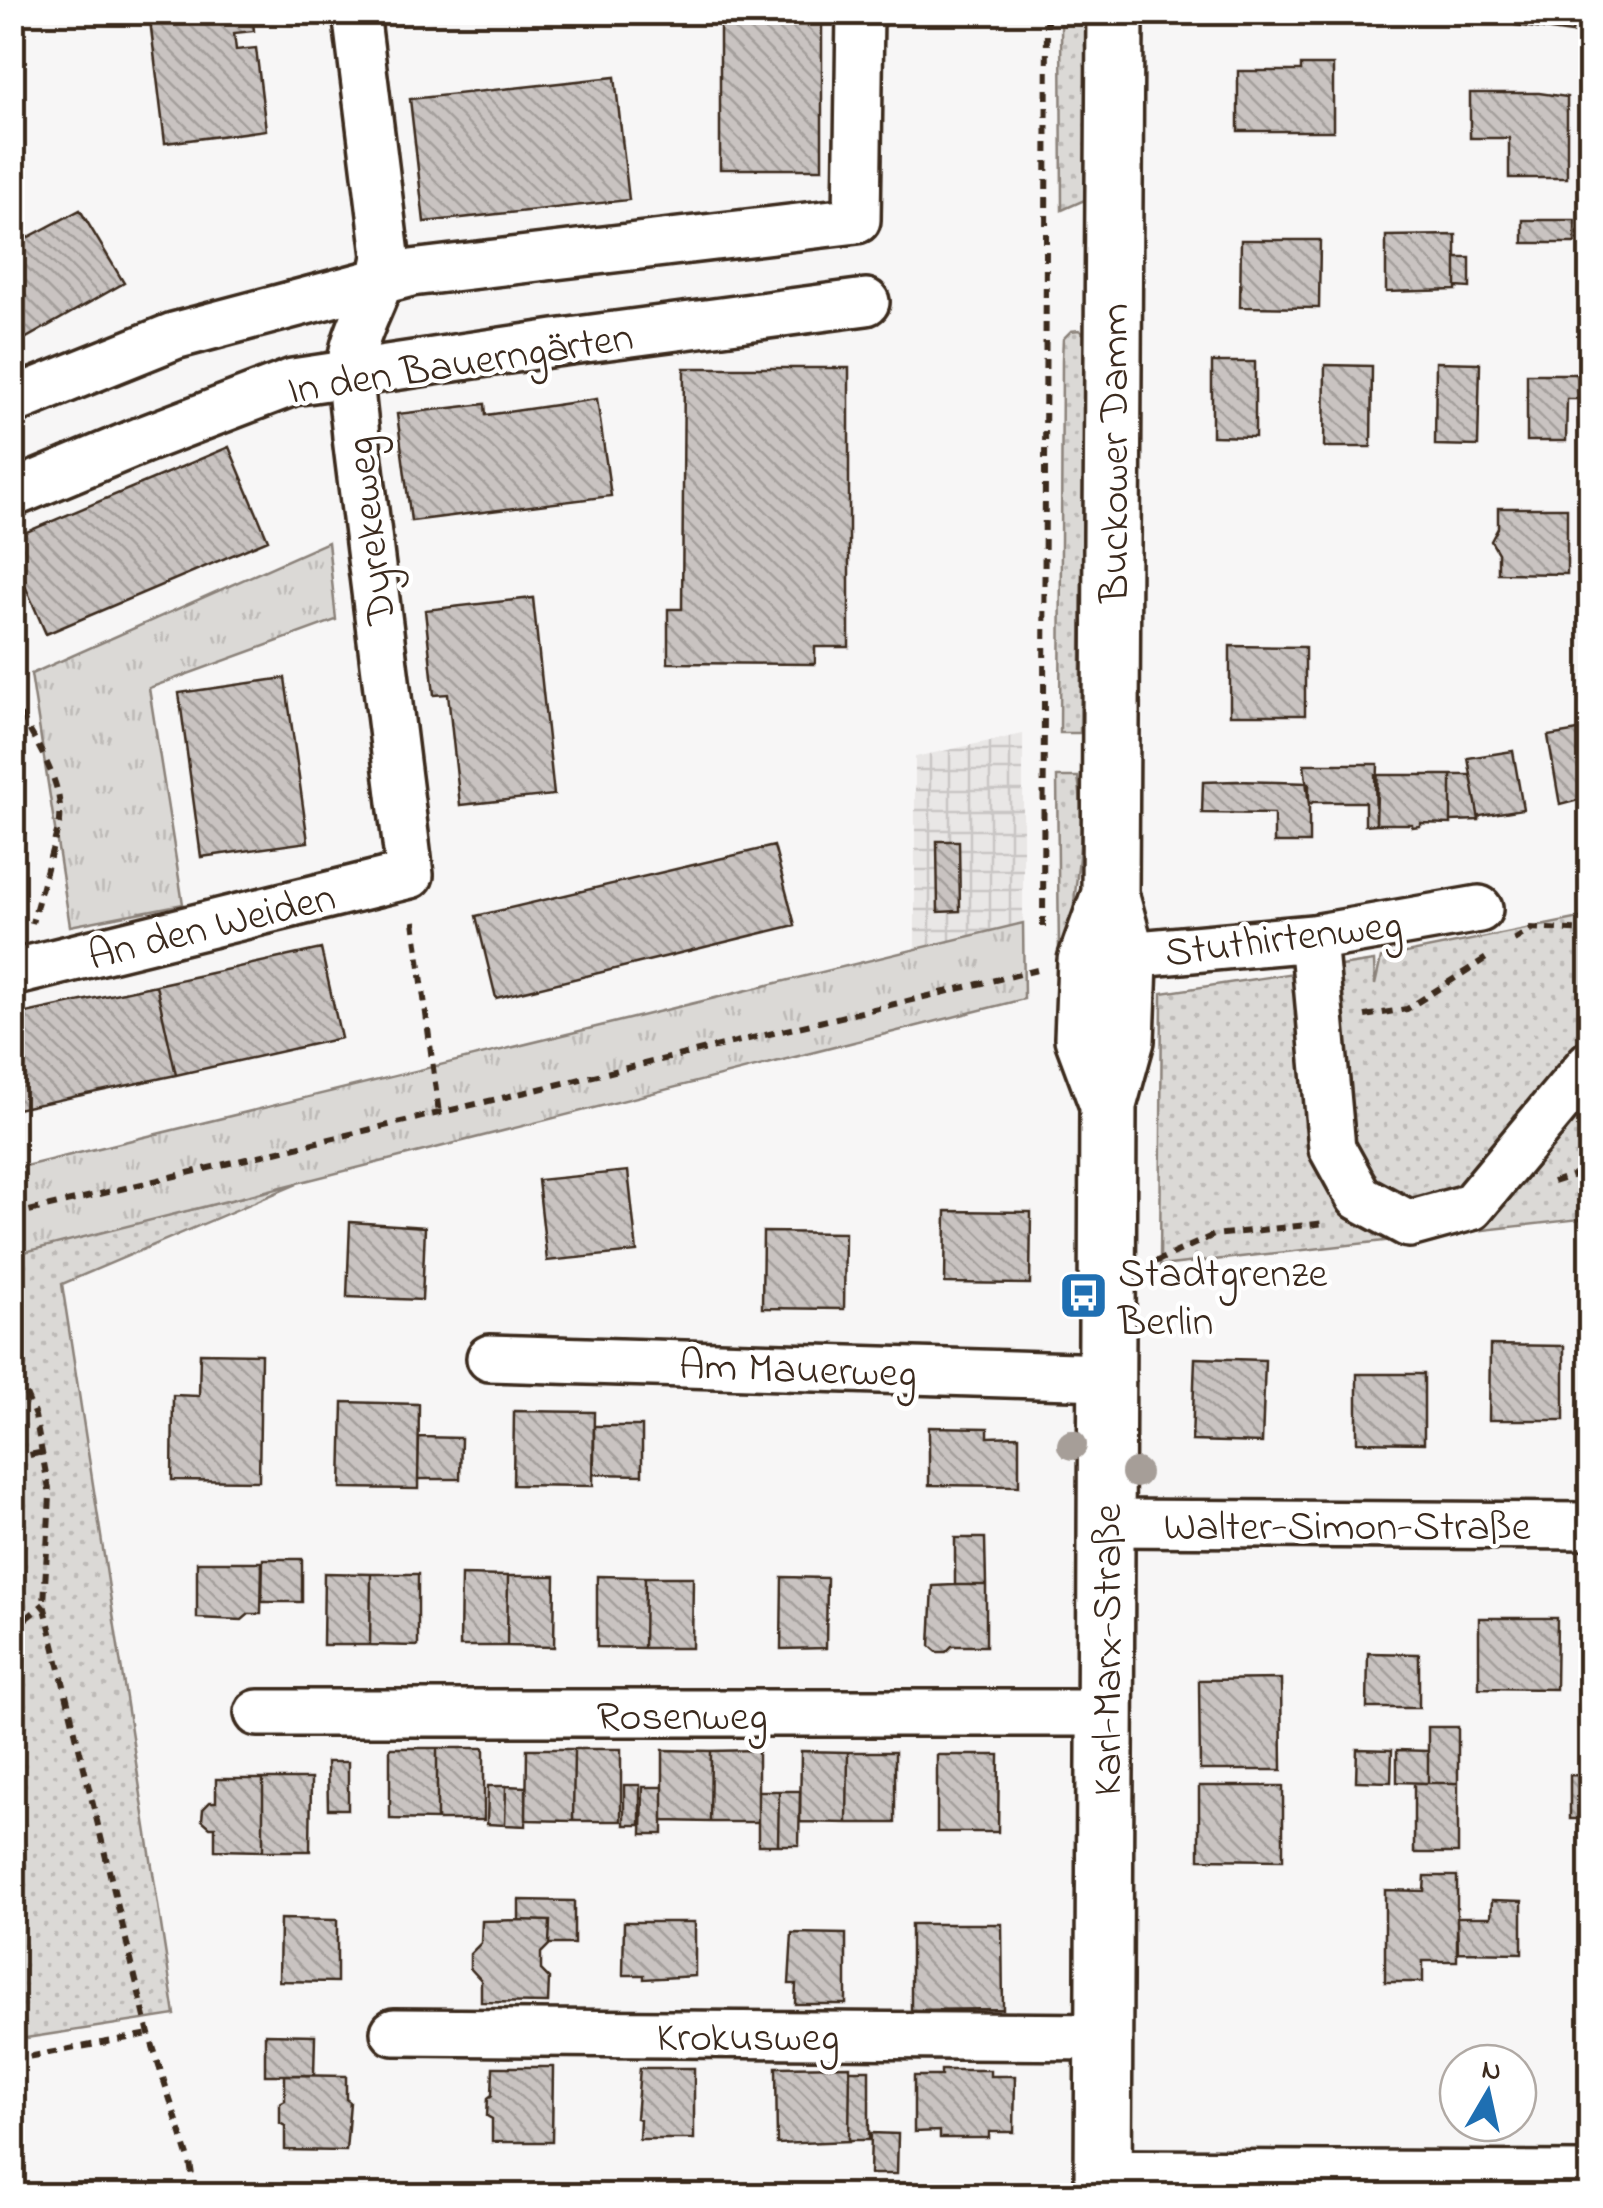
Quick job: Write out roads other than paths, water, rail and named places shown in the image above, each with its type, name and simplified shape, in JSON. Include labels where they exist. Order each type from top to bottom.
[{"type":"main road","name":"Buckower Damm","points":[[1085,969],[1110,894],[1115,12]]},
{"type":"main road","name":"Karl-Marx-Straße","points":[[1085,969],[1083,1038],[1108,1105],[1104,2184]]},
{"type":"street","name":"Dyrekeweg","points":[[356,12],[386,254],[355,345],[352,373],[356,437],[410,875]]},
{"type":"street","name":"In den Bauerngärten","points":[[12,401],[174,336],[392,278],[857,220],[860,12]]},
{"type":"street","name":"In den Bauerngärten","points":[[12,494],[293,382],[866,302]]},
{"type":"street","name":"An den Weiden","points":[[15,972],[410,875]]},
{"type":"street","name":"Stuthirtenweg","points":[[1085,969],[1313,938],[1479,909]]},
{"type":"street","points":[[1313,938],[1332,1148],[1359,1197],[1408,1224],[1471,1207],[1590,1064]]},
{"type":"street","name":"Am Mauerweg","points":[[490,1358],[1106,1376]]},
{"type":"street","name":"Walter-Simon-Straße","points":[[1104,1523],[1590,1526]]},
{"type":"street","name":"Rosenweg","points":[[258,1713],[1106,1714]]},
{"type":"street","name":"Krokusweg","points":[[394,2032],[1103,2038]]},
{"type":"street","points":[[1104,2184],[1590,2175]]},
{"type":"place","name":"Stadtgrenze Berlin","points":[[1083,1295]]}]
